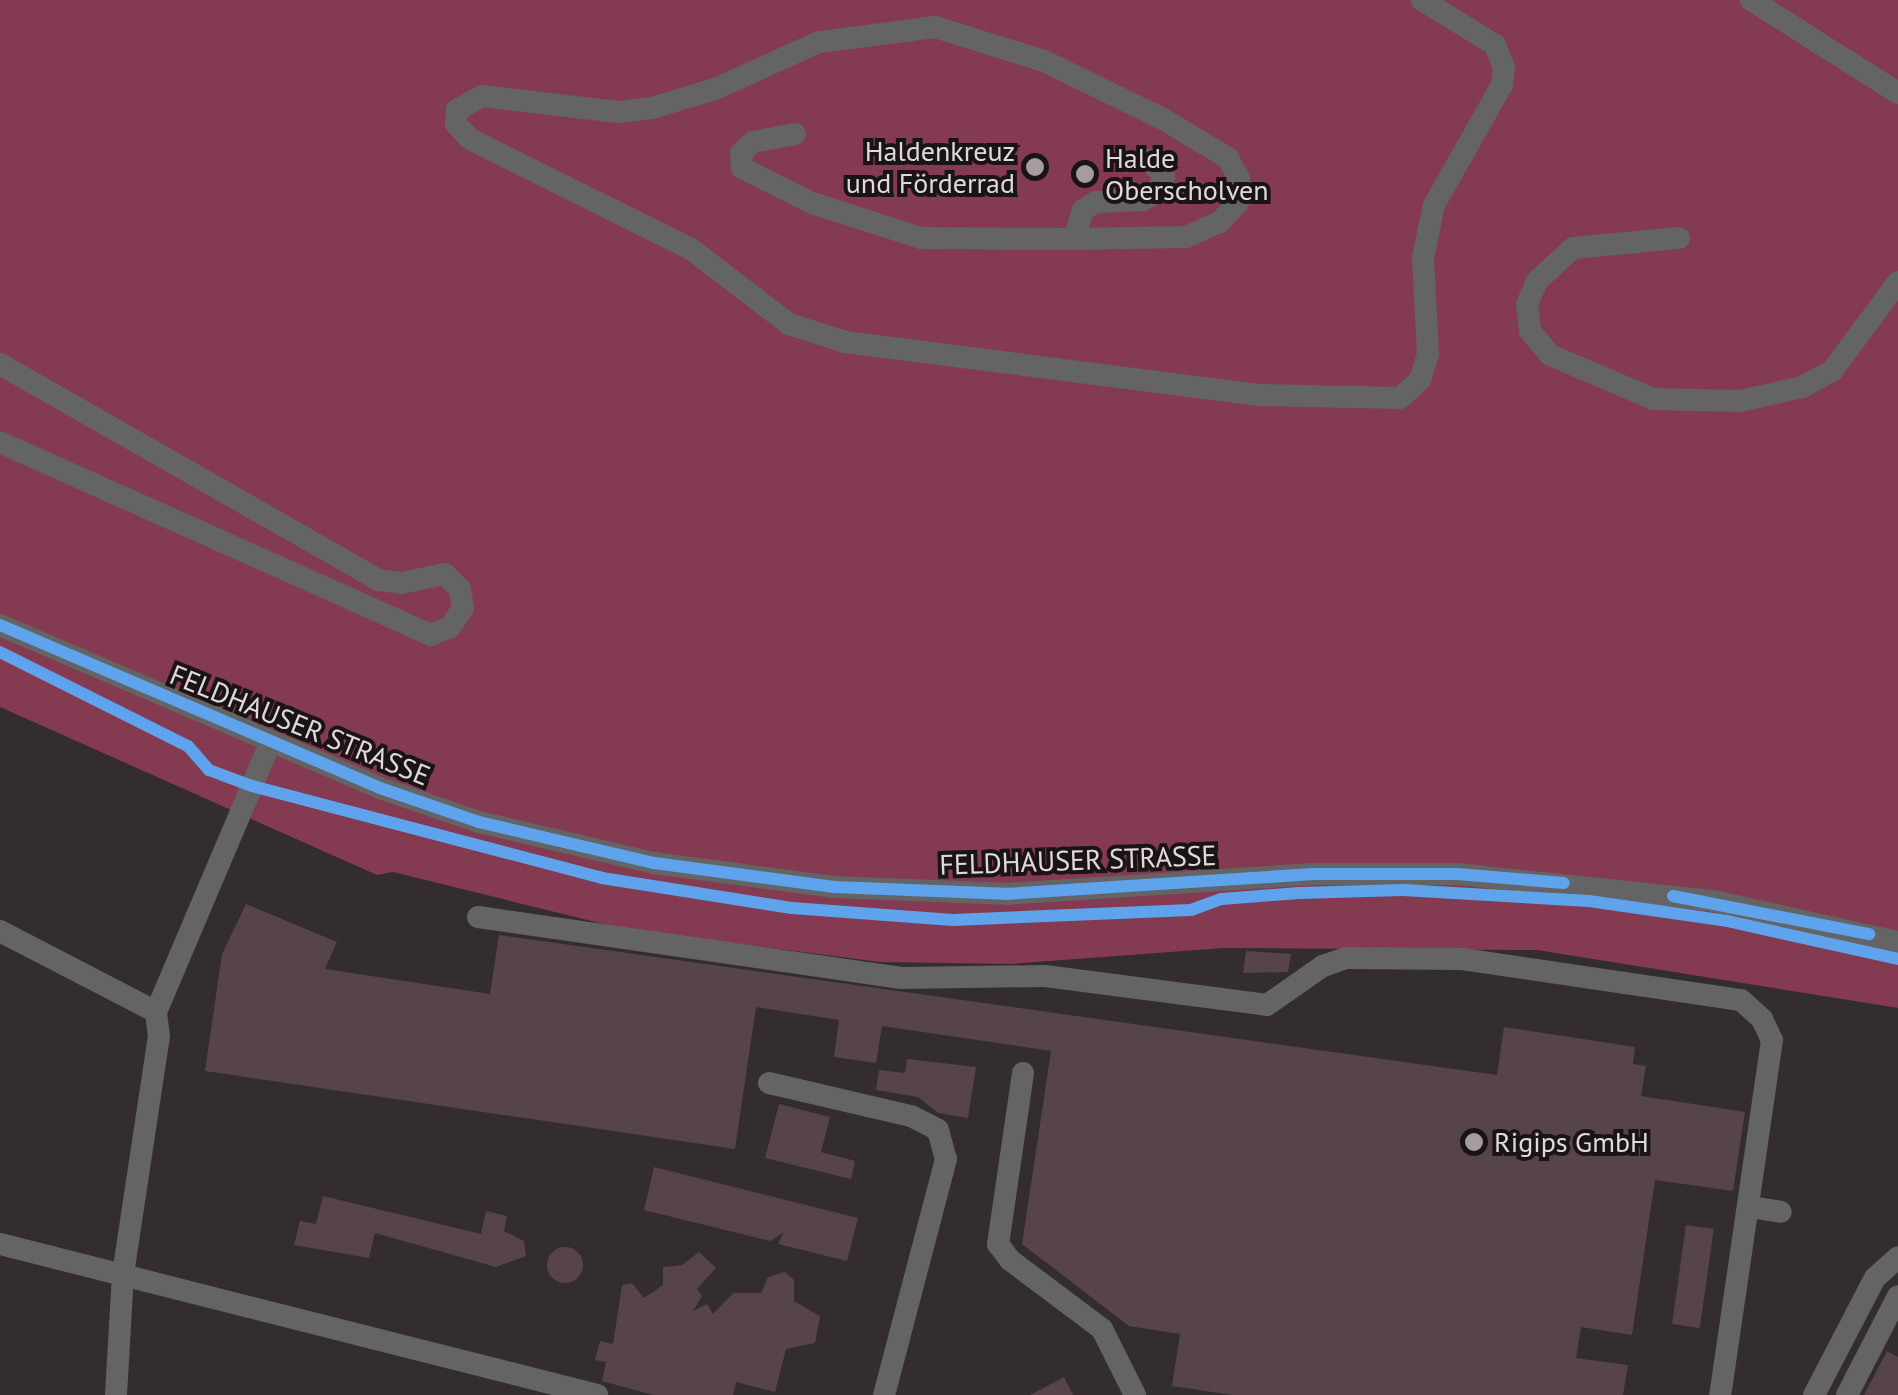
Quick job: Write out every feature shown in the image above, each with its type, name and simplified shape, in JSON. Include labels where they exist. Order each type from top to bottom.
[{"type":"street","points":[[795,134],[753,142],[742,153],[742,168],[812,203],[921,238],[1186,237],[1220,222],[1238,203],[1239,180],[1228,158],[1163,119],[1044,61],[935,26],[819,42],[715,90],[652,108],[618,112],[482,96],[457,110],[456,124],[470,139],[691,249],[790,324],[845,342],[1203,389],[1400,398],[1420,380],[1428,354],[1423,258],[1434,206],[1502,85],[1504,67],[1495,45],[1422,0]]},
{"type":"street","points":[[1752,0],[1898,93]]},
{"type":"street","points":[[1074,239],[1083,210],[1096,202],[1143,200],[1157,192],[1164,177],[1149,159]]},
{"type":"street","points":[[1679,238],[1573,248],[1537,281],[1527,305],[1530,331],[1564,362],[1653,399],[1740,402],[1802,387],[1832,371],[1898,282]]},
{"type":"street","points":[[0,364],[378,580],[445,574],[460,589],[462,608],[450,627],[431,635],[0,442]]},
{"type":"street","name":"FELDHAUSER STRASSE","points":[[0,625],[270,743],[479,822],[654,863],[834,887],[1005,894],[1312,874],[1457,874],[1713,901],[1898,942]]},
{"type":"street","points":[[116,1395],[123,1274],[159,1037],[156,1012],[270,743]]},
{"type":"street","points":[[478,917],[900,978],[1045,976],[1267,1004],[1323,966],[1346,958],[1462,958],[1741,1000],[1762,1018],[1772,1040],[1720,1395]]},
{"type":"street","points":[[0,931],[156,1012]]},
{"type":"street","points":[[1023,1072],[998,1244],[1010,1260],[1102,1328],[1136,1395]]},
{"type":"street","points":[[769,1083],[910,1116],[938,1130],[946,1158],[884,1395]]},
{"type":"street","points":[[1750,1208],[1780,1212]]},
{"type":"street","points":[[0,1244],[598,1395]]},
{"type":"street","points":[[1814,1395],[1875,1278],[1898,1257]]},
{"type":"street","points":[[1848,1395],[1898,1296]]},
{"type":"shaded area","points":[[0,0],[1898,0],[1898,1008],[1537,950],[1224,948],[1011,964],[880,962],[624,929],[393,872],[377,875],[0,707]]},
{"type":"building","name":"Rigips GmbH","points":[[246,904],[337,942],[325,969],[490,994],[499,935],[1497,1075],[1504,1027],[1635,1047],[1633,1064],[1646,1066],[1641,1096],[1745,1112],[1733,1191],[1655,1180],[1632,1335],[1581,1327],[1576,1358],[1628,1365],[1623,1395],[1232,1395],[1172,1386],[1180,1334],[1129,1326],[1022,1244],[1051,1051],[882,1026],[876,1063],[834,1057],[839,1020],[756,1007],[735,1149],[205,1071],[222,954]]},
{"type":"building","points":[[1246,951],[1291,954],[1288,972],[1243,973]]},
{"type":"building","points":[[907,1059],[976,1067],[968,1118],[938,1113],[918,1097],[876,1090],[879,1070],[905,1073]]},
{"type":"building","points":[[779,1104],[830,1117],[821,1152],[855,1161],[851,1179],[765,1158]]},
{"type":"building","points":[[654,1167],[858,1218],[847,1261],[778,1244],[784,1232],[770,1241],[644,1210]]},
{"type":"building","points":[[323,1196],[481,1234],[486,1211],[507,1216],[504,1231],[524,1241],[526,1256],[496,1267],[375,1233],[369,1258],[294,1245],[300,1221],[316,1224]]},
{"type":"building","points":[[1686,1225],[1714,1229],[1700,1328],[1672,1324]]},
{"type":"building","points":[[565,1247],[578,1252],[583,1265],[578,1278],[565,1283],[552,1278],[547,1265],[552,1252]]},
{"type":"building","points":[[699,1252],[716,1268],[697,1289],[702,1296],[693,1311],[707,1304],[713,1314],[733,1293],[761,1293],[768,1277],[785,1272],[794,1280],[794,1301],[820,1316],[815,1343],[786,1349],[775,1392],[736,1382],[733,1395],[653,1395],[602,1381],[606,1362],[595,1360],[600,1341],[613,1344],[622,1285],[632,1283],[644,1298],[663,1285],[663,1267],[682,1265]]},
{"type":"building","points":[[1887,1351],[1898,1357],[1898,1395],[1864,1395]]},
{"type":"building","points":[[1064,1377],[1073,1395],[1030,1395]]},
{"type":"cycle path","points":[[0,625],[380,788],[479,822],[654,863],[834,887],[1005,894],[1313,874],[1457,874],[1564,883]]},
{"type":"cycle path","points":[[0,652],[188,746],[209,770],[252,786],[602,878],[792,908],[953,920],[1191,910],[1222,899],[1299,893],[1403,890],[1589,901],[1727,921],[1898,959]]},
{"type":"cycle path","points":[[1673,896],[1869,934]]},
{"type":"place","name":"Haldenkreuz und Förderrad","points":[[1035,167]]},
{"type":"place","name":"Halde Oberscholven","points":[[1085,174]]},
{"type":"place","name":"Rigips GmbH","points":[[1474,1142]]}]
